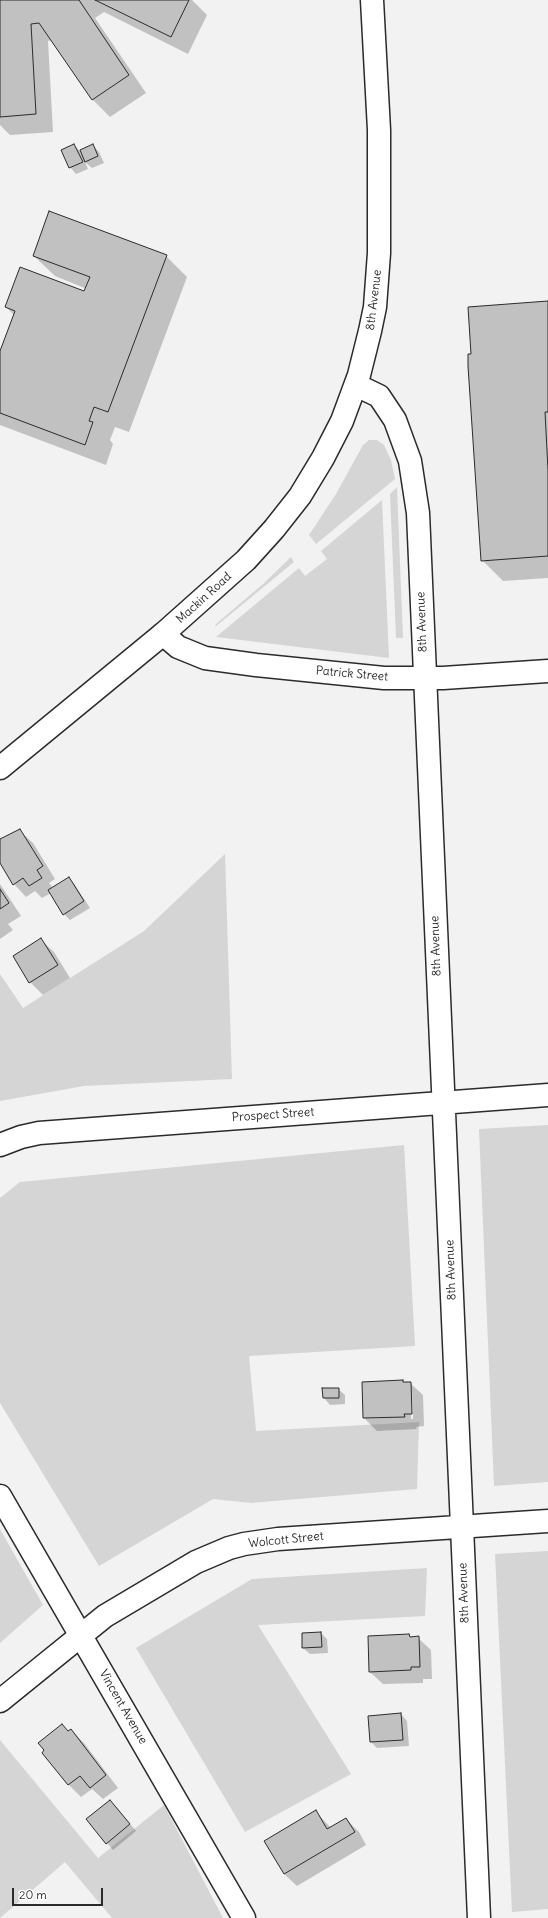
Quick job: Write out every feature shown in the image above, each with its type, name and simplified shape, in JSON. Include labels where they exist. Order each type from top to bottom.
[{"type":"street","name":"8th Avenue","points":[[372,0],[379,130],[379,253],[372,325],[356,385],[373,392],[385,403],[401,434],[412,468],[418,513],[479,1918]]},
{"type":"street","name":"Mackin Road","points":[[0,768],[164,634],[246,560],[274,529],[300,496],[334,438],[356,385]]},
{"type":"street","name":"Patrick Street","points":[[164,634],[178,647],[187,652],[215,660],[384,678],[424,678],[548,671]]},
{"type":"street","name":"Prospect Street","points":[[0,1146],[21,1137],[39,1133],[548,1095]]},
{"type":"street","name":"Vincent Avenue","points":[[0,1496],[244,1918]]},
{"type":"street","name":"Wolcott Street","points":[[0,1700],[105,1616],[196,1562],[234,1546],[278,1539],[548,1521]]},
{"type":"shaded area","points":[[369,440],[377,440],[384,445],[391,460],[395,479],[316,544],[309,535],[336,494],[363,445]]},
{"type":"shaded area","points":[[397,487],[403,638],[396,638],[390,494]]},
{"type":"shaded area","points":[[382,500],[389,658],[216,637],[299,568],[305,576],[327,559],[321,551]]},
{"type":"shaded area","points":[[291,557],[294,562],[215,627],[216,624],[263,584]]},
{"type":"shaded area","points":[[225,854],[232,1079],[84,1086],[0,1101],[0,974],[23,1008],[144,931]]},
{"type":"shaded area","points":[[548,1125],[548,1482],[494,1486],[479,1129]]},
{"type":"shaded area","points":[[404,1145],[415,1346],[249,1356],[256,1431],[419,1422],[417,1489],[251,1503],[213,1499],[99,1566],[0,1403],[0,1198],[20,1182]]},
{"type":"shaded area","points":[[0,1529],[43,1605],[0,1643]]},
{"type":"shaded area","points":[[548,1551],[548,1909],[512,1912],[495,1554]]},
{"type":"shaded area","points":[[427,1568],[425,1616],[258,1625],[351,1774],[245,1832],[136,1648],[252,1579]]},
{"type":"shaded area","points":[[0,1740],[98,1858],[164,1805],[223,1918],[112,1918],[65,1862],[0,1918]]},
{"type":"building","points":[[0,0],[79,0],[129,75],[92,100],[39,23],[31,24],[36,114],[0,117]]},
{"type":"building","points":[[95,0],[189,0],[171,37]]},
{"type":"building","points":[[74,144],[83,162],[69,168],[61,150]]},
{"type":"building","points":[[93,144],[98,156],[85,162],[80,150]]},
{"type":"building","points":[[49,211],[167,255],[108,412],[94,407],[89,421],[93,422],[85,445],[0,413],[0,351],[15,311],[5,307],[20,267],[84,291],[90,277],[33,256]]},
{"type":"building","points":[[548,301],[548,412],[545,412],[548,470],[548,556],[481,561],[468,366],[468,354],[471,354],[468,307]]},
{"type":"building","points":[[20,829],[43,866],[37,870],[42,878],[29,886],[23,878],[13,885],[0,863],[0,839]]},
{"type":"building","points":[[69,877],[84,901],[63,915],[48,890]]},
{"type":"building","points":[[0,889],[9,903],[0,909]]},
{"type":"building","points":[[41,938],[58,965],[29,983],[13,956]]},
{"type":"building","points":[[403,1380],[403,1382],[411,1382],[412,1414],[404,1414],[405,1417],[363,1418],[362,1382]]},
{"type":"building","points":[[322,1388],[339,1388],[339,1398],[323,1398]]},
{"type":"building","points":[[321,1632],[322,1647],[302,1648],[302,1633]]},
{"type":"building","points":[[409,1634],[410,1637],[419,1636],[420,1667],[411,1667],[411,1670],[369,1672],[368,1636]]},
{"type":"building","points":[[401,1713],[403,1740],[370,1742],[368,1716]]},
{"type":"building","points":[[62,1724],[68,1731],[71,1729],[106,1775],[90,1788],[80,1776],[68,1785],[42,1753],[44,1750],[38,1743]]},
{"type":"building","points":[[110,1800],[130,1824],[106,1844],[86,1819]]},
{"type":"building","points":[[316,1810],[327,1829],[346,1818],[355,1832],[284,1874],[264,1841]]}]
